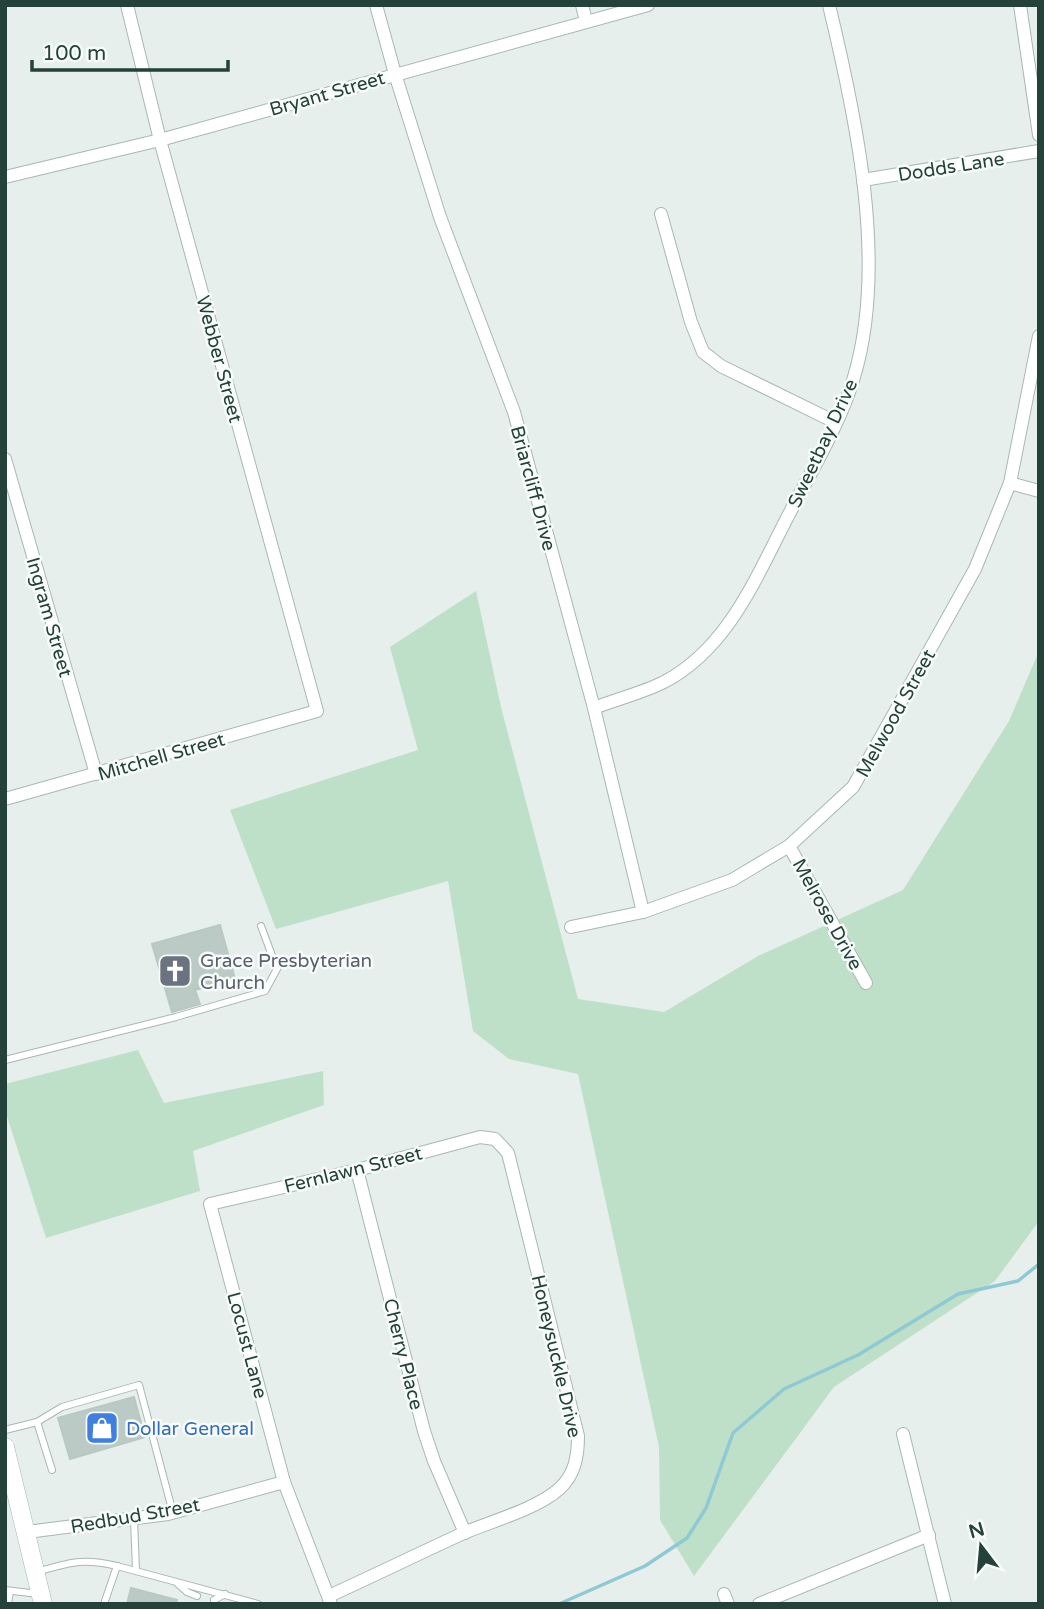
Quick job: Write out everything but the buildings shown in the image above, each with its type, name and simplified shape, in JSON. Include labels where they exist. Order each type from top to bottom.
[{"type":"main road","points":[[5,1447],[42,1599]]},
{"type":"street","name":"Webber Street","points":[[127,5],[160,140],[317,711]]},
{"type":"street","name":"Briarcliff Drive","points":[[376,5],[440,218],[514,412],[594,708],[643,912]]},
{"type":"street","points":[[582,5],[586,21]]},
{"type":"street","name":"Bryant Street","points":[[5,177],[160,140],[648,5]]},
{"type":"street","name":"Sweetbay Drive","points":[[594,708],[664,682],[721,637],[749,594],[835,422],[854,377],[867,302],[869,240],[863,180],[842,60],[828,5]]},
{"type":"street","points":[[1020,5],[1039,135]]},
{"type":"street","name":"Dodds Lane","points":[[863,180],[1039,151]]},
{"type":"street","points":[[661,214],[691,322],[703,352],[721,366],[835,422]]},
{"type":"street","name":"Melwood Street","points":[[571,927],[643,912],[732,880],[789,846],[853,787],[975,569],[1010,482],[1039,336]]},
{"type":"street","name":"Ingram Street","points":[[5,459],[96,774]]},
{"type":"street","points":[[1010,482],[1039,491]]},
{"type":"street","name":"Mitchell Street","points":[[5,799],[317,711]]},
{"type":"street","name":"Melrose Drive","points":[[789,846],[866,983]]},
{"type":"street","name":"Fernlawn Street","points":[[210,1204],[357,1170],[480,1136],[495,1139]]},
{"type":"street","name":"Honeysuckle Drive","points":[[330,1600],[466,1533],[547,1498],[561,1488],[573,1472],[578,1455],[579,1436],[508,1153],[495,1139]]},
{"type":"street","name":"Cherry Place","points":[[357,1170],[424,1431],[434,1461],[466,1533]]},
{"type":"street","name":"Locust Lane","points":[[210,1204],[284,1482],[330,1600]]},
{"type":"street","points":[[903,1434],[945,1604]]},
{"type":"street","name":"Redbud Street","points":[[27,1532],[173,1513],[284,1482]]},
{"type":"street","points":[[760,1604],[929,1535]]},
{"type":"lane","points":[[5,1060],[176,1017],[265,991],[276,969],[261,926]]},
{"type":"lane","points":[[5,1430],[37,1422],[62,1407],[139,1385],[173,1513]]},
{"type":"lane","points":[[37,1422],[52,1470]]},
{"type":"lane","points":[[134,1519],[136,1570]]},
{"type":"lane","points":[[36,1572],[81,1560],[94,1561],[225,1594],[236,1601],[258,1604]]},
{"type":"lane","points":[[104,1604],[117,1566]]},
{"type":"lane","points":[[176,1581],[187,1592],[197,1596]]},
{"type":"lane","points":[[8,1604],[8,1590],[42,1599]]},
{"type":"lane","points":[[214,1600],[225,1594]]},
{"type":"green space","points":[[476,591],[501,707],[578,999],[664,1012],[758,956],[903,890],[1009,721],[1039,651],[1039,1221],[995,1281],[834,1387],[694,1576],[660,1520],[659,1447],[578,1074],[509,1059],[473,1031],[448,881],[276,929],[230,810],[418,750],[390,647]]},
{"type":"green space","points":[[138,1050],[164,1103],[323,1071],[324,1105],[193,1151],[200,1191],[46,1238],[5,1110],[5,1084]]},
{"type":"waterway","points":[[559,1604],[645,1566],[687,1538],[706,1508],[733,1433],[784,1389],[858,1355],[958,1294],[1018,1281],[1039,1264]]},
{"type":"place","name":"Grace Presbyterian Church","points":[[175,971]]},
{"type":"place","name":"Dollar General","points":[[102,1428]]}]
